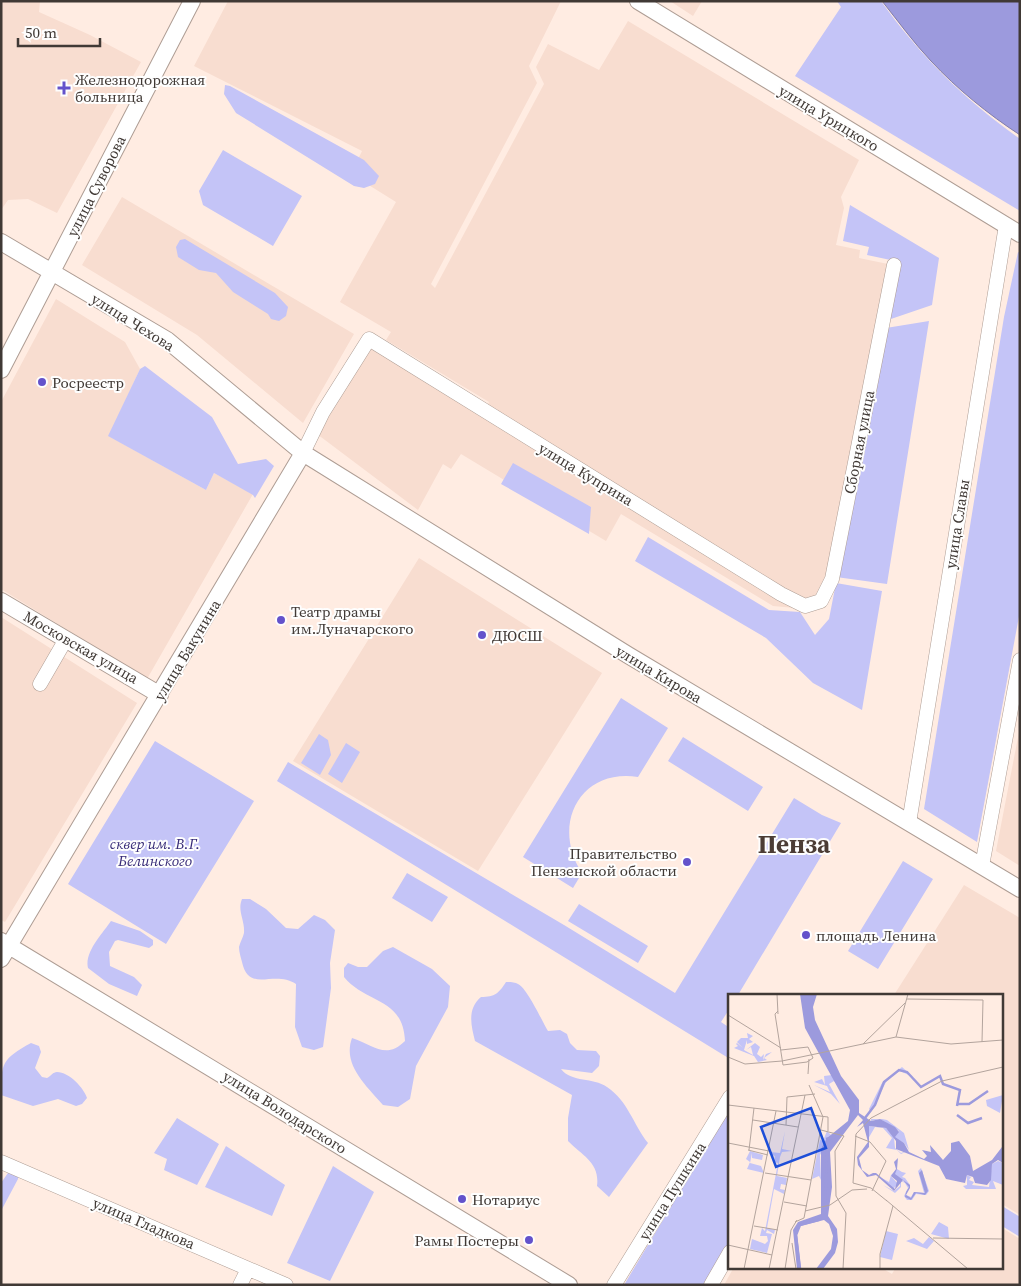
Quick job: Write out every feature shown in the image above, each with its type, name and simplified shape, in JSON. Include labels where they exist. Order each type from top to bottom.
[{"type":"main road","name":"улица Суворова","points":[[1,370],[192,1]]},
{"type":"main road","name":"улица Урицкого","points":[[638,1],[1013,230]]},
{"type":"main road","name":"улица Чехова","points":[[1,242],[168,341],[303,453]]},
{"type":"main road","name":"улица Кирова","points":[[303,453],[628,655],[1020,889]]},
{"type":"main road","name":"улица Бакунина","points":[[4,948],[160,695],[303,453]]},
{"type":"main road","name":"Московская улица","points":[[1,601],[160,695]]},
{"type":"main road","name":"улица Володарского","points":[[4,948],[569,1285]]},
{"type":"street","name":"улица Славы","points":[[909,823],[1013,230]]},
{"type":"street","name":"Сборная улица","points":[[805,606],[821,600],[832,579],[894,265]]},
{"type":"street","name":"улица Куприна","points":[[369,339],[781,594],[805,606]]},
{"type":"street","name":"улица Бакунина","points":[[303,453],[323,412],[369,339]]},
{"type":"street","points":[[40,684],[66,639]]},
{"type":"street","points":[[982,866],[1020,660]]},
{"type":"street","name":"улица Пушкина","points":[[614,1285],[728,1100]]},
{"type":"street","name":"улица Гладкова","points":[[1,1162],[286,1285]]},
{"type":"street","points":[[711,1285],[728,1255]]},
{"type":"street","points":[[240,1285],[248,1268]]},
{"type":"shaded area","name":"Железнодорожная больница","points":[[1,1],[40,1],[39,12],[90,35],[141,62],[57,213],[28,199],[8,200],[1,210]]},
{"type":"shaded area","points":[[228,1],[561,1],[529,66],[537,83],[431,284],[435,288],[544,84],[536,67],[548,44],[599,70],[628,21],[859,160],[841,197],[844,208],[836,245],[860,250],[859,258],[888,264],[829,581],[821,598],[795,608],[773,606],[621,514],[606,541],[461,454],[451,469],[443,464],[418,510],[313,431],[363,337],[485,410],[489,402],[386,340],[391,332],[340,302],[396,202],[351,174],[362,151],[194,66]]},
{"type":"shaded area","points":[[670,1],[702,1],[693,16]]},
{"type":"shaded area","points":[[882,1],[1020,1],[1020,135],[973,101],[951,81],[918,46]]},
{"type":"shaded area","points":[[122,197],[354,334],[303,423],[197,335],[82,265]]},
{"type":"shaded area","points":[[56,299],[125,342],[140,369],[109,436],[206,490],[214,473],[253,494],[147,679],[1,589],[1,402]]},
{"type":"shaded area","points":[[419,558],[602,673],[478,871],[293,761]]},
{"type":"shaded area","points":[[1,617],[137,703],[5,922],[1,920]]},
{"type":"shaded area","points":[[1020,727],[1020,866],[996,851]]},
{"type":"shaded area","points":[[964,885],[1020,918],[1020,1215],[1004,1205],[1004,994],[895,994]]},
{"type":"shaded area","points":[[1004,1229],[1020,1239],[1020,1285],[724,1285],[733,1268],[882,1268],[892,1274],[895,1268],[1004,1268]]},
{"type":"green space","points":[[837,1],[881,1],[912,41],[944,76],[980,108],[1020,139],[1020,211],[795,76],[841,7]]},
{"type":"green space","points":[[225,85],[364,160],[379,176],[375,184],[364,188],[354,186],[236,113],[224,94]]},
{"type":"green space","points":[[223,150],[302,196],[273,246],[203,205],[199,191]]},
{"type":"green space","points":[[850,205],[939,258],[932,305],[888,320],[900,262],[867,255],[869,247],[843,241]]},
{"type":"green space","points":[[185,239],[275,293],[288,307],[286,316],[279,321],[271,319],[268,314],[233,292],[216,273],[199,270],[178,257],[176,247],[180,240]]},
{"type":"green space","points":[[1018,252],[1020,253],[1020,611],[977,842],[924,809],[1004,317]]},
{"type":"green space","points":[[929,321],[887,584],[836,577],[886,328]]},
{"type":"green space","points":[[145,366],[212,417],[238,464],[266,459],[274,466],[255,498],[253,495],[214,473],[206,490],[108,436],[140,369]]},
{"type":"green space","points":[[513,463],[591,507],[589,534],[501,484]]},
{"type":"green space","points":[[648,537],[769,610],[800,612],[815,635],[829,619],[836,583],[882,591],[862,710],[813,683],[766,638],[635,561]]},
{"type":"green space","points":[[621,698],[668,728],[638,777],[617,777],[600,782],[586,791],[576,804],[571,820],[569,837],[573,855],[582,873],[573,888],[523,857]]},
{"type":"green space","points":[[319,734],[328,740],[331,755],[320,775],[301,763]]},
{"type":"green space","points":[[683,737],[763,787],[748,811],[668,761]]},
{"type":"green space","name":"сквер им. В.Г. Белинского","points":[[155,741],[254,801],[166,944],[68,884]]},
{"type":"green space","points":[[346,743],[360,752],[342,783],[328,774]]},
{"type":"green space","points":[[288,762],[675,993],[794,798],[822,815],[841,823],[739,994],[728,994],[728,1011],[721,1022],[728,1027],[728,1058],[277,781]]},
{"type":"green space","points":[[903,861],[933,879],[878,969],[848,951]]},
{"type":"green space","points":[[407,873],[448,897],[432,922],[392,898]]},
{"type":"green space","points":[[242,899],[250,899],[266,909],[286,928],[298,929],[314,915],[325,920],[335,930],[330,963],[331,988],[323,1047],[314,1050],[302,1047],[295,1027],[296,984],[288,980],[256,979],[250,977],[245,972],[239,949],[244,933],[240,908]]},
{"type":"green space","points":[[579,904],[648,946],[638,963],[568,921]]},
{"type":"green space","points":[[111,921],[140,931],[153,940],[153,945],[149,948],[118,940],[115,941],[109,952],[110,966],[134,977],[142,985],[137,996],[109,984],[88,968],[91,949]]},
{"type":"green space","points":[[393,947],[432,969],[450,986],[448,1007],[416,1066],[410,1099],[398,1107],[383,1105],[364,1083],[353,1066],[350,1048],[352,1038],[379,1049],[392,1050],[405,1041],[403,1027],[398,1016],[391,1009],[353,986],[344,977],[344,968],[348,963],[358,967],[367,967],[383,951]]},
{"type":"green space","points":[[506,982],[515,983],[522,987],[548,1031],[560,1030],[567,1034],[570,1043],[577,1050],[596,1051],[600,1056],[599,1066],[592,1073],[561,1069],[571,1076],[607,1087],[620,1099],[648,1143],[609,1197],[597,1186],[596,1171],[589,1160],[568,1141],[568,1118],[572,1095],[475,1041],[471,1023],[474,1007],[481,997],[496,994]]},
{"type":"green space","points":[[31,1043],[39,1046],[41,1052],[35,1068],[42,1077],[47,1078],[57,1072],[71,1078],[79,1085],[87,1098],[82,1104],[76,1106],[58,1099],[33,1106],[1,1095],[5,1063],[14,1053]]},
{"type":"green space","points":[[728,1111],[728,1244],[703,1285],[624,1285]]},
{"type":"green space","points":[[177,1118],[219,1144],[197,1185],[164,1170],[167,1159],[154,1153]]},
{"type":"green space","points":[[226,1146],[285,1185],[272,1216],[205,1187]]},
{"type":"green space","points":[[333,1166],[374,1192],[330,1281],[287,1263]]},
{"type":"green space","points":[[10,1170],[18,1175],[18,1179],[1,1211],[1,1183]]},
{"type":"green space","points":[[1004,1207],[1020,1217],[1020,1237],[1004,1227]]},
{"type":"place","name":"Железнодорожная больница","points":[[64,88]]},
{"type":"place","name":"Росреестр","points":[[42,382]]},
{"type":"place","name":"Театр драмы им.Луначарского","points":[[281,620]]},
{"type":"place","name":"ДЮСШ","points":[[482,635]]},
{"type":"place","name":"Правительство Пензенской области","points":[[687,862]]},
{"type":"place","name":"площадь Ленина","points":[[806,935]]},
{"type":"place","name":"Нотариус","points":[[462,1199]]},
{"type":"place","name":"Рамы Постеры","points":[[529,1240]]},
{"type":"district","name":"Пенза","points":[[794,844]]}]
